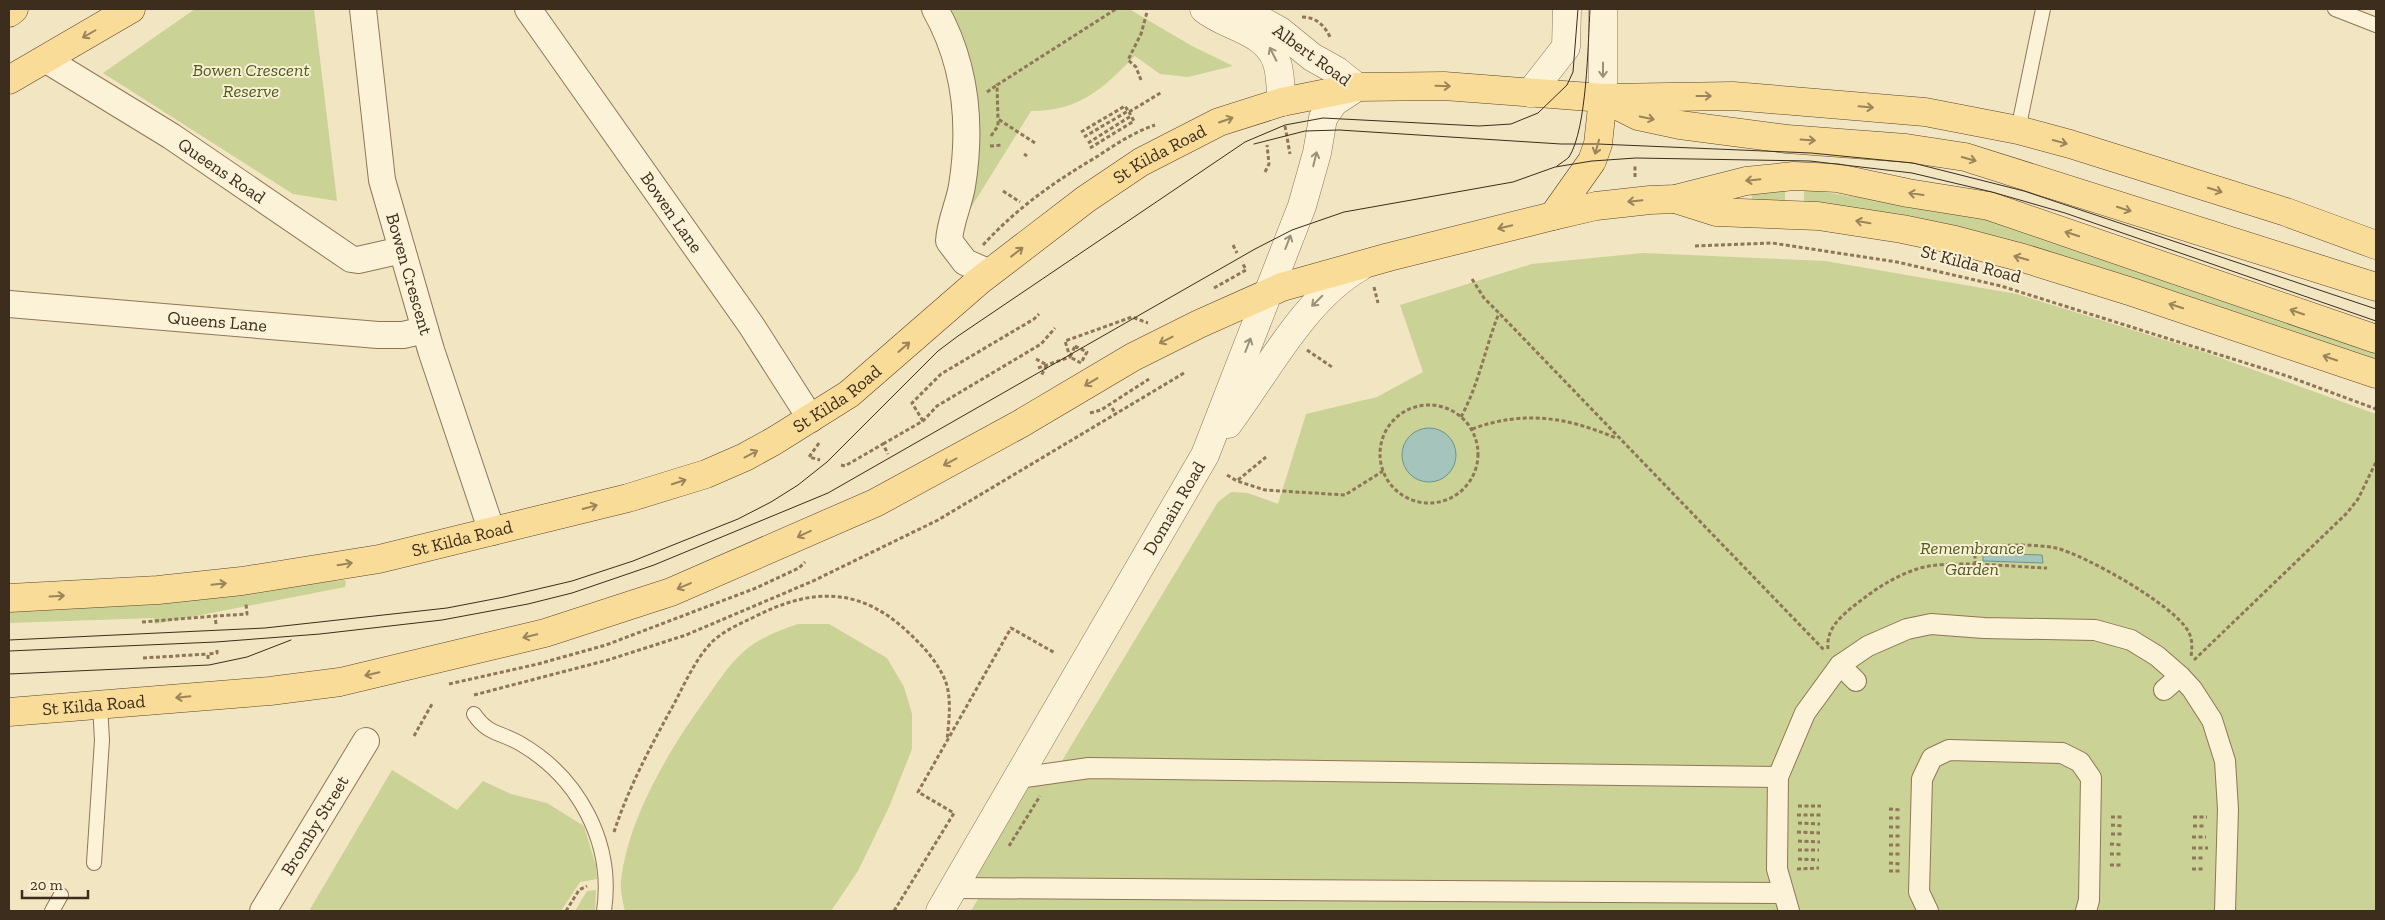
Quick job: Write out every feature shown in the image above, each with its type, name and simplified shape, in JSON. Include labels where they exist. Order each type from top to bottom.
[{"type":"main road","points":[[9,13],[14,9]]},
{"type":"main road","points":[[9,80],[131,9]]},
{"type":"main road","name":"St Kilda Road","points":[[9,598],[158,590],[242,581],[379,559],[644,493],[706,474],[816,429],[850,394],[990,273],[1086,199],[1141,162],[1219,122],[1282,102],[1357,87],[1444,86],[1603,98],[1733,96],[1925,112],[2018,130],[2286,212],[2376,245]]},
{"type":"main road","points":[[1553,216],[1592,161],[1598,144],[1603,98]]},
{"type":"main road","name":"St Kilda Road","points":[[1603,98],[1638,116],[1680,125],[1787,139],[1906,148],[1964,157],[2376,286]]},
{"type":"main road","name":"St Kilda Road","points":[[9,712],[270,691],[340,682],[545,633],[671,592],[875,503],[1020,424],[1133,357],[1199,324],[1289,285],[1370,262],[1596,206],[1675,199],[1746,181],[1794,176],[1837,178],[1908,193],[1989,206],[2376,339]]},
{"type":"main road","name":"St Kilda Road","points":[[1675,199],[1716,212],[1818,216],[1893,227],[1955,240],[2023,258],[2132,292],[2376,374]]},
{"type":"street","name":"Bowen Crescent","points":[[363,9],[382,180],[425,330],[492,532]]},
{"type":"street","name":"Bowen Lane","points":[[528,9],[746,317],[816,429]]},
{"type":"street","points":[[935,9],[957,58],[966,105],[968,131],[964,175],[949,241],[965,262],[990,273]]},
{"type":"street","name":"Albert Road","points":[[1204,9],[1250,32],[1268,45],[1277,63],[1282,102]]},
{"type":"street","name":"Albert Road","points":[[1240,9],[1280,30],[1312,57],[1337,71],[1357,87]]},
{"type":"street","points":[[1530,93],[1566,47],[1567,9]]},
{"type":"street","points":[[1603,9],[1603,98]]},
{"type":"street","name":"Queens Road","points":[[45,59],[171,136],[351,260],[402,250]]},
{"type":"street","name":"Domain Road","points":[[940,911],[1205,455],[1302,206],[1317,152],[1323,118],[1334,102],[1357,87]]},
{"type":"street","points":[[1205,455],[1311,307],[1331,287],[1370,262]]},
{"type":"street","name":"Queens Lane","points":[[9,304],[378,335],[404,335],[425,330]]},
{"type":"street","points":[[954,888],[1786,902],[1777,869],[1778,777],[1804,713],[1840,665],[1868,646],[1907,629],[1932,624],[1984,628],[2095,630],[2130,640],[2158,656],[2180,676],[2192,689],[2212,720],[2225,761],[2228,809],[2225,911]]},
{"type":"street","points":[[1840,665],[1856,681]]},
{"type":"street","points":[[2164,690],[2180,676]]},
{"type":"street","name":"Bromby Street","points":[[263,911],[366,741]]},
{"type":"street","points":[[1928,911],[1920,892],[1922,779],[1932,758],[1949,750],[2062,753],[2080,762],[2087,769],[2091,778],[2091,802],[2089,900],[2086,911]]},
{"type":"street","points":[[1018,778],[1089,768],[1778,777]]},
{"type":"lane","points":[[2018,130],[2043,9]]},
{"type":"lane","points":[[2336,9],[2376,25]]},
{"type":"lane","points":[[94,863],[102,740],[100,705]]},
{"type":"lane","points":[[474,714],[482,726],[520,743],[545,760],[574,789],[585,807],[594,828],[604,866],[604,911]]},
{"type":"lane","points":[[52,911],[61,895]]},
{"type":"path","points":[[1002,145],[986,146],[985,143],[998,126],[997,85],[1116,9]]},
{"type":"path","points":[[1141,80],[1136,67],[1128,60],[1141,34],[1147,12]]},
{"type":"path","points":[[1084,137],[1162,92]]},
{"type":"path","points":[[1081,132],[1125,106],[1132,116],[1134,121],[1090,148]]},
{"type":"path","points":[[1088,143],[1132,116]]},
{"type":"path","points":[[998,119],[1035,143]]},
{"type":"path","points":[[1265,172],[1269,164],[1267,145]]},
{"type":"path","points":[[1003,191],[1020,202]]},
{"type":"path","points":[[1695,246],[1772,243],[1897,262],[2001,286],[2287,376],[2376,409]]},
{"type":"path","points":[[1233,245],[1237,253]]},
{"type":"path","points":[[1207,292],[1246,270],[1242,262]]},
{"type":"path","points":[[1472,279],[1484,298],[1499,314],[1830,656],[1828,644],[1830,632],[1840,617],[1893,578],[1919,568],[1949,565],[2047,568]]},
{"type":"path","points":[[923,421],[912,403],[941,374],[1034,319],[1039,314]]},
{"type":"path","points":[[1462,417],[1473,394],[1487,343],[1499,314]]},
{"type":"path","points":[[1038,368],[1070,357],[1076,346],[1087,352],[1080,363],[1070,357],[1065,341],[1132,317]]},
{"type":"path","points":[[840,465],[845,466],[923,421],[937,406],[1041,344],[1055,328]]},
{"type":"path","points":[[1306,350],[1332,367]]},
{"type":"path","points":[[1036,359],[1046,365]]},
{"type":"path","points":[[1041,376],[1046,365]]},
{"type":"path","points":[[470,696],[608,660],[686,635],[812,581],[938,520],[1184,373]]},
{"type":"path","points":[[1082,415],[1101,410],[1145,382]]},
{"type":"path","points":[[1432,405],[1448,409],[1462,417],[1472,429],[1478,444],[1478,461],[1473,476],[1464,489],[1450,498],[1435,503],[1419,502],[1404,496],[1392,485],[1383,471],[1380,455],[1382,440],[1390,425],[1402,414],[1416,407],[1432,405]]},
{"type":"path","points":[[1112,408],[1116,414]]},
{"type":"path","points":[[1472,429],[1503,421],[1541,417],[1587,426],[1618,439]]},
{"type":"path","points":[[816,429],[809,457],[820,460]]},
{"type":"path","points":[[883,444],[888,454]]},
{"type":"path","points":[[1237,481],[1266,457]]},
{"type":"path","points":[[1975,566],[1975,546],[2054,548],[2089,561],[2142,592],[2184,624],[2192,642],[2191,663],[2347,513],[2358,499],[2376,462]]},
{"type":"path","points":[[1227,475],[1237,481],[1265,490],[1345,495],[1383,471]]},
{"type":"path","points":[[604,866],[622,809],[644,758],[699,658],[714,640],[735,626],[787,602],[828,595],[858,599],[896,620],[926,650],[946,680],[950,714],[947,740]]},
{"type":"path","points":[[142,622],[247,614],[245,599]]},
{"type":"path","points":[[215,616],[216,624]]},
{"type":"path","points":[[894,911],[954,813],[918,792],[1011,628],[1055,654]]},
{"type":"path","points":[[144,658],[217,653],[217,648]]},
{"type":"path","points":[[208,654],[208,659]]},
{"type":"path","points":[[414,736],[432,704]]},
{"type":"path","points":[[1008,847],[1053,774]]},
{"type":"path","points":[[2193,817],[2213,817]]},
{"type":"path","points":[[2192,826],[2212,826]]},
{"type":"path","points":[[2192,837],[2211,837]]},
{"type":"path","points":[[2192,848],[2211,848]]},
{"type":"path","points":[[2192,858],[2211,858]]},
{"type":"path","points":[[2192,869],[2211,868]]},
{"type":"path","points":[[566,911],[579,890]]},
{"type":"green space","name":"Bowen Crescent Reserve","points":[[195,9],[314,9],[337,201],[293,194],[103,73]]},
{"type":"green space","points":[[941,9],[1129,9],[1192,46],[1233,66],[1188,77],[1160,74],[1135,56],[1112,79],[1089,96],[1063,107],[1031,111],[967,214]]},
{"type":"green space","points":[[1804,189],[1981,216],[2376,352],[2376,358],[2373,361],[1804,205]]},
{"type":"green space","points":[[1751,190],[1785,190],[1785,204],[1752,201]]},
{"type":"green space","name":"Remembrance Garden","points":[[1643,253],[1825,261],[2017,294],[2207,353],[2376,414],[2376,911],[971,911],[988,882],[970,881],[1027,784],[1048,784],[1218,502],[1231,492],[1248,493],[1278,504],[1306,414],[1377,397],[1423,372],[1400,305],[1532,264]]},
{"type":"green space","points":[[346,581],[345,587],[155,624],[154,618],[9,623],[9,610]]},
{"type":"green space","points":[[798,624],[829,624],[887,658],[904,687],[912,714],[912,749],[889,807],[858,871],[831,911],[625,911],[621,885],[625,857],[632,832],[642,808],[666,760],[723,674],[736,659],[761,640]]},
{"type":"green space","points":[[392,770],[457,810],[483,781],[511,794],[547,803],[584,826],[596,866],[597,879],[580,882],[561,911],[309,911]]},
{"type":"green space","points":[[596,890],[595,911],[575,911],[587,891]]},
{"type":"water","points":[[1429,428],[1439,430],[1448,436],[1454,445],[1456,455],[1454,465],[1448,474],[1439,480],[1429,482],[1419,480],[1410,474],[1404,465],[1402,455],[1404,445],[1410,436],[1419,430]]},
{"type":"water","points":[[1983,553],[2042,555],[2043,563],[1983,561]]},
{"type":"tram line","points":[[9,640],[265,628],[447,608],[572,581],[633,561],[738,519],[798,485],[827,462],[938,351],[958,336],[1245,142],[1285,125],[1323,118],[1479,126],[1511,124],[1538,113],[1567,85],[1573,72],[1578,9]]},
{"type":"tram line","points":[[1557,166],[1569,157],[1580,127],[1586,85],[1590,9]]},
{"type":"tram line","points":[[1254,144],[1305,131],[1339,130],[1561,144],[1811,153],[1913,163],[2024,191],[2376,309]]},
{"type":"tram line","points":[[9,651],[216,642],[320,634],[442,620],[528,604],[572,593],[654,565],[828,493],[1255,249],[1292,230],[1344,212],[1513,182],[1555,167],[1592,161],[1636,158],[1810,161],[1912,173],[1992,192],[2065,213],[2376,321]]},
{"type":"tram line","points":[[9,674],[209,665],[247,657],[291,640]]}]
